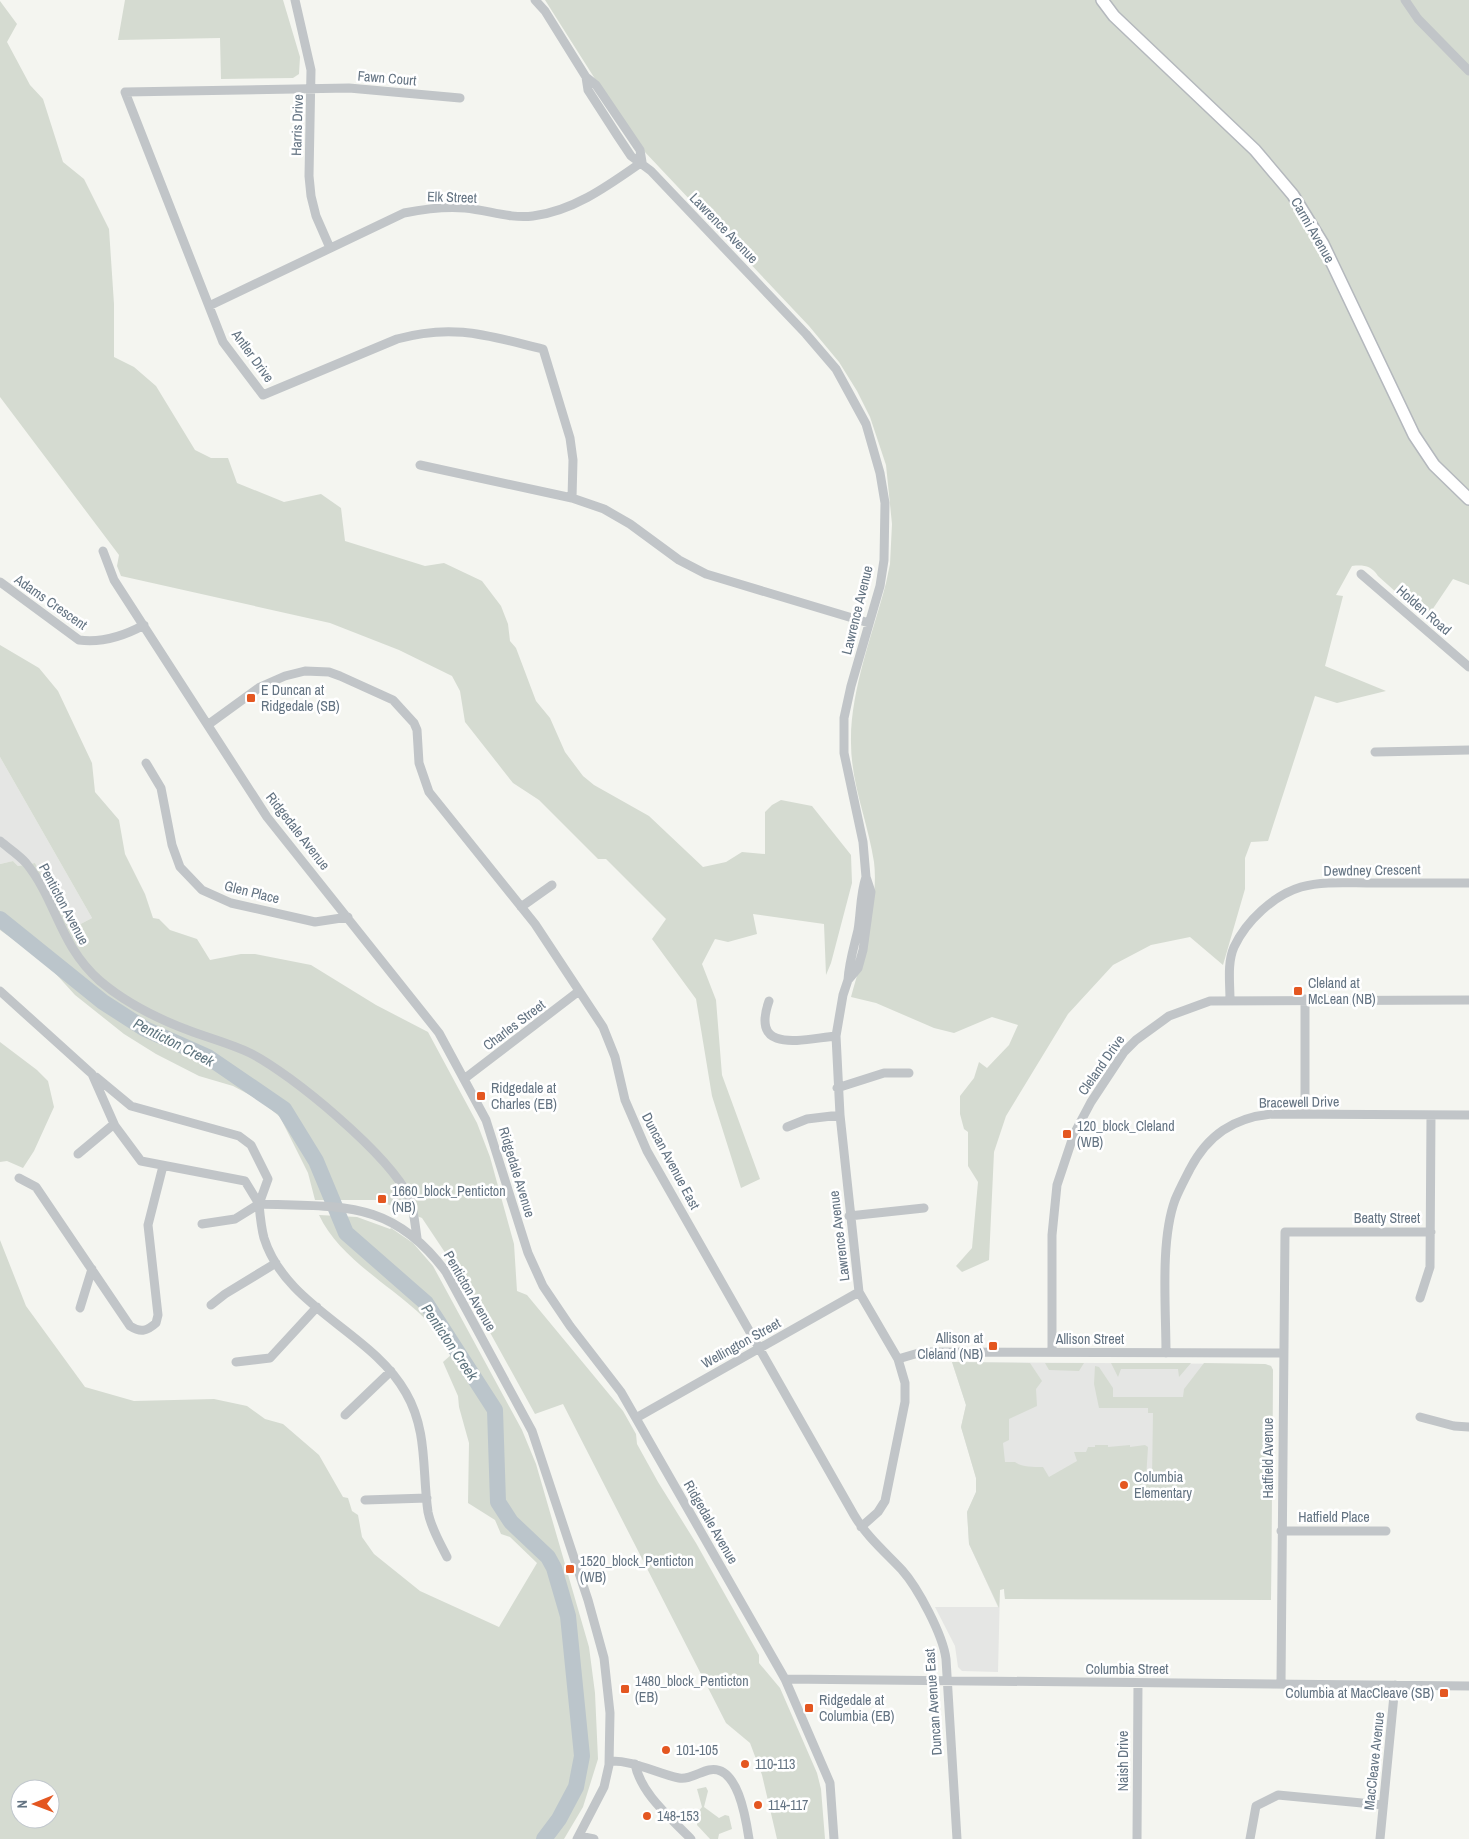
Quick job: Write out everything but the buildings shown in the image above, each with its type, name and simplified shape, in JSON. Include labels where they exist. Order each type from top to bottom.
[{"type":"street","name":"Harris Drive","points":[[295,0],[309,53],[312,89],[309,176],[311,196],[316,216],[330,248]]},
{"type":"street","name":"Lawrence Avenue","points":[[536,0],[545,11],[586,77],[588,90],[632,156],[642,162],[806,334],[836,369],[851,395],[874,448],[885,503],[884,560],[880,586],[846,710],[844,753],[863,842],[866,877],[861,891],[858,930],[848,965],[848,980],[838,1017],[836,1036],[837,1088],[849,1216],[859,1292],[898,1359],[905,1383],[905,1402],[882,1507],[861,1527]]},
{"type":"street","name":"Carmi Avenue","points":[[1102,0],[1114,16],[1255,150],[1293,195],[1323,244],[1414,434],[1434,465],[1469,499]]},
{"type":"street","points":[[1405,0],[1418,19],[1469,71]]},
{"type":"street","name":"Fawn Court","points":[[312,89],[348,88],[460,98]]},
{"type":"street","name":"Antler Drive","points":[[312,89],[125,92],[223,342],[263,394],[397,339],[416,334],[454,330],[472,332],[543,349],[570,438],[573,460],[572,498]]},
{"type":"street","name":"Elk Street","points":[[209,306],[404,213],[428,208],[465,208],[500,215],[532,216],[558,211],[601,191],[642,162]]},
{"type":"street","points":[[420,465],[572,498],[613,514],[630,524],[679,560],[706,574],[869,623]]},
{"type":"street","name":"Ridgedale Avenue","points":[[103,551],[114,580],[209,724],[267,817],[439,1032],[486,1120],[528,1253],[543,1286],[570,1326],[621,1392],[785,1679],[830,1784],[834,1839]]},
{"type":"street","name":"Holden Road","points":[[1361,574],[1469,667]]},
{"type":"street","name":"Adams Crescent","points":[[0,582],[80,640],[95,642],[131,632],[144,625]]},
{"type":"street","name":"Duncan Avenue East","points":[[209,724],[260,687],[305,670],[329,672],[385,694],[414,722],[419,762],[428,792],[521,907],[603,1027],[609,1041],[625,1100],[646,1151],[861,1527],[872,1542],[910,1580],[945,1647],[956,1839]]},
{"type":"street","points":[[1375,752],[1469,750]]},
{"type":"street","name":"Glen Place","points":[[146,763],[161,788],[175,856],[190,880],[202,890],[231,903],[315,922],[348,917]]},
{"type":"street","points":[[0,833],[0,841]]},
{"type":"street","name":"Penticton Avenue","points":[[0,841],[25,862],[70,948],[84,966],[101,982],[142,1010],[250,1054],[270,1065],[350,1128],[388,1166],[409,1197],[417,1238],[430,1250],[446,1272],[532,1430],[588,1600],[604,1658],[610,1713],[609,1761],[604,1787],[578,1837]]},
{"type":"street","name":"Dewdney Crescent","points":[[1230,1000],[1230,967],[1234,947],[1248,925],[1269,905],[1284,895],[1301,888],[1335,883],[1469,883]]},
{"type":"street","points":[[521,907],[552,885]]},
{"type":"street","points":[[0,991],[92,1074],[131,1106],[238,1136],[248,1142],[268,1179],[259,1204]]},
{"type":"street","name":"Charles Street","points":[[464,1079],[530,1031],[579,991]]},
{"type":"street","points":[[1305,999],[1305,1114]]},
{"type":"street","name":"Cleland Drive","points":[[1052,1352],[1054,1210],[1057,1185],[1074,1134],[1107,1076],[1136,1040],[1176,1013],[1210,1001],[1305,999],[1469,1000]]},
{"type":"street","points":[[769,1001],[764,1021],[768,1033],[773,1038],[784,1041],[836,1036]]},
{"type":"street","points":[[837,1088],[881,1075],[909,1073]]},
{"type":"street","points":[[92,1074],[114,1124],[141,1161],[245,1181],[259,1204],[264,1238],[276,1263],[286,1277],[391,1372],[406,1393],[420,1423],[424,1444],[427,1498],[431,1524],[447,1557]]},
{"type":"street","name":"Bracewell Drive","points":[[1166,1353],[1167,1242],[1175,1200],[1198,1155],[1212,1137],[1230,1125],[1250,1116],[1305,1114],[1469,1115]]},
{"type":"street","points":[[787,1127],[807,1119],[840,1115]]},
{"type":"street","name":"Beatty Street","points":[[1286,1232],[1431,1232],[1431,1115]]},
{"type":"street","points":[[78,1154],[114,1124]]},
{"type":"street","points":[[19,1178],[36,1187],[130,1326],[137,1331],[144,1331],[156,1323],[158,1301],[148,1226],[163,1166]]},
{"type":"street","points":[[202,1224],[235,1219],[259,1204],[344,1207],[372,1213],[392,1221],[417,1238]]},
{"type":"street","points":[[849,1216],[924,1208]]},
{"type":"street","name":"Hatfield Avenue","points":[[1281,1684],[1282,1353],[1286,1232]]},
{"type":"street","points":[[1420,1298],[1430,1267],[1431,1232]]},
{"type":"street","points":[[211,1305],[225,1294],[276,1263]]},
{"type":"street","points":[[80,1308],[92,1269]]},
{"type":"street","name":"Wellington Street","points":[[636,1418],[859,1292]]},
{"type":"street","points":[[236,1362],[270,1358],[317,1307]]},
{"type":"street","name":"Allison Street","points":[[898,1359],[922,1352],[1282,1353]]},
{"type":"street","points":[[345,1415],[391,1372]]},
{"type":"street","points":[[1420,1417],[1454,1426],[1469,1427]]},
{"type":"street","points":[[365,1500],[427,1498]]},
{"type":"street","name":"Hatfield Place","points":[[1282,1531],[1386,1532]]},
{"type":"street","name":"Columbia Street","points":[[785,1679],[1469,1686]]},
{"type":"street","name":"Naish Drive","points":[[1137,1839],[1138,1683]]},
{"type":"street","name":"MacCleave Avenue","points":[[1380,1839],[1395,1685]]},
{"type":"street","points":[[609,1761],[635,1764],[682,1779],[711,1770],[722,1772],[732,1781],[740,1797],[749,1839]]},
{"type":"street","points":[[635,1764],[638,1778],[648,1793],[691,1839]]},
{"type":"street","points":[[1250,1839],[1256,1806],[1278,1795],[1383,1805]]},
{"type":"street","points":[[578,1837],[594,1839]]},
{"type":"shaded area","points":[[125,0],[283,0],[300,57],[299,74],[293,78],[221,79],[220,38],[118,40]]},
{"type":"shaded area","points":[[545,0],[1469,0],[1469,585],[1453,579],[1426,619],[1373,570],[1363,566],[1352,566],[1336,595],[1343,596],[1325,666],[1386,691],[1337,703],[1315,696],[1268,841],[1251,842],[1245,858],[1245,889],[1223,965],[1190,937],[1151,945],[1113,965],[1068,1014],[1006,1116],[994,1152],[989,1260],[962,1272],[956,1266],[972,1248],[978,1182],[968,1166],[968,1132],[964,1129],[960,1114],[960,1096],[974,1078],[979,1062],[987,1068],[1009,1045],[1018,1025],[992,1017],[954,1033],[934,1028],[876,1003],[851,997],[869,930],[875,877],[871,847],[854,773],[851,743],[852,723],[854,703],[863,662],[890,564],[892,524],[886,465],[870,417],[839,362],[809,326],[643,150],[616,112]]},
{"type":"shaded area","points":[[0,1],[17,24],[7,42],[30,85],[43,99],[63,162],[84,179],[109,229],[114,304],[114,357],[134,367],[156,386],[195,450],[211,458],[228,458],[237,483],[284,502],[321,494],[341,508],[345,541],[425,566],[444,563],[482,581],[501,606],[508,624],[510,641],[516,648],[536,701],[550,718],[565,752],[583,776],[594,785],[649,816],[703,867],[726,862],[742,852],[765,854],[765,812],[781,800],[812,806],[851,855],[852,883],[831,963],[826,975],[824,924],[753,914],[757,934],[728,942],[715,939],[702,964],[716,1000],[722,1075],[760,1179],[741,1188],[712,1096],[696,999],[652,939],[666,919],[606,859],[598,859],[539,800],[513,783],[465,722],[460,691],[452,676],[399,650],[330,623],[121,576],[117,566],[119,555],[0,397]]},
{"type":"shaded area","points":[[0,645],[39,668],[58,691],[92,763],[95,792],[119,820],[125,854],[145,894],[153,918],[159,919],[170,930],[197,939],[210,960],[241,954],[255,954],[311,965],[376,1005],[428,1032],[477,1123],[490,1157],[514,1244],[517,1291],[527,1295],[623,1411],[636,1434],[637,1444],[658,1482],[696,1543],[759,1655],[759,1663],[780,1688],[817,1773],[821,1789],[825,1839],[777,1839],[762,1775],[750,1743],[726,1723],[563,1404],[535,1414],[450,1260],[422,1218],[377,1200],[315,1200],[308,1173],[280,1117],[261,1101],[233,1086],[199,1076],[156,1054],[124,1034],[75,995],[45,962],[0,930],[0,864],[13,861],[18,866],[35,863],[71,929],[92,918],[0,757]]},
{"type":"shaded area","points":[[0,757],[92,918],[71,929],[35,863],[18,866],[13,861],[0,864]]},
{"type":"shaded area","points":[[0,1042],[37,1070],[48,1081],[54,1107],[34,1151],[23,1168],[7,1161],[0,1162]]},
{"type":"shaded area","points":[[319,1215],[357,1217],[391,1228],[413,1243],[433,1266],[522,1430],[536,1464],[589,1647],[595,1693],[598,1759],[583,1807],[564,1839],[0,1839],[0,1240],[26,1306],[85,1387],[134,1401],[214,1399],[247,1406],[265,1419],[283,1424],[319,1455],[343,1497],[348,1498],[352,1511],[358,1515],[362,1537],[374,1554],[420,1591],[499,1627],[537,1563],[510,1537],[501,1534],[495,1520],[468,1503],[469,1443],[459,1407],[458,1396],[443,1362],[452,1354],[423,1316],[363,1268],[327,1230]]},
{"type":"shaded area","name":"Columbia Elementary","points":[[952,1362],[1265,1364],[1271,1366],[1273,1370],[1271,1600],[1005,1599],[1004,1589],[1000,1589],[998,1672],[962,1671],[958,1667],[955,1646],[935,1607],[998,1607],[969,1544],[967,1512],[976,1492],[976,1478],[961,1427],[966,1405]]},
{"type":"shaded area","name":"Columbia Elementary","points":[[952,1362],[1030,1363],[1042,1381],[1036,1389],[1037,1406],[1009,1419],[1009,1440],[1003,1443],[1005,1462],[1043,1467],[1049,1477],[1077,1461],[1074,1452],[1086,1452],[1088,1447],[1095,1447],[1095,1445],[1108,1445],[1108,1447],[1130,1445],[1130,1447],[1145,1445],[1148,1447],[1146,1479],[1152,1478],[1153,1413],[1148,1413],[1148,1408],[1099,1408],[1094,1384],[1095,1366],[1099,1367],[1113,1388],[1113,1397],[1183,1397],[1184,1389],[1204,1363],[1265,1364],[1271,1366],[1273,1370],[1271,1600],[1005,1599],[1004,1589],[1000,1590],[999,1608],[969,1544],[967,1512],[976,1492],[976,1478],[961,1427],[966,1405]]},
{"type":"shaded area","points":[[1045,1363],[1084,1363],[1079,1371],[1049,1370]]},
{"type":"shaded area","points":[[1111,1363],[1191,1363],[1179,1377],[1178,1369],[1121,1369],[1118,1377]]},
{"type":"shaded area","points":[[706,1787],[708,1791],[704,1807],[719,1818],[725,1815],[729,1816],[732,1829],[719,1834],[718,1839],[710,1839],[697,1825],[698,1812],[702,1807],[697,1789]]},
{"type":"waterway","name":"Penticton Creek","points":[[0,919],[103,1002],[145,1029],[208,1057],[284,1109],[316,1161],[346,1233],[426,1303],[495,1410],[498,1502],[511,1522],[548,1557],[554,1568],[568,1616],[582,1756],[576,1787],[559,1819],[544,1839]]},
{"type":"place","name":"E Duncan at Ridgedale (SB)","points":[[251,698]]},
{"type":"place","name":"Cleland at McLean (NB)","points":[[1298,991]]},
{"type":"place","name":"Ridgedale at Charles (EB)","points":[[481,1096]]},
{"type":"place","name":"120_block_Cleland (WB)","points":[[1067,1134]]},
{"type":"place","name":"1660_block_Penticton (NB)","points":[[382,1199]]},
{"type":"place","name":"Allison at Cleland (NB)","points":[[993,1346]]},
{"type":"place","name":"Columbia Elementary","points":[[1124,1485]]},
{"type":"place","name":"1520_block_Penticton (WB)","points":[[570,1569]]},
{"type":"place","name":"1480_block_Penticton (EB)","points":[[625,1689]]},
{"type":"place","name":"Columbia at MacCleave (SB)","points":[[1444,1693]]},
{"type":"place","name":"Ridgedale at Columbia (EB)","points":[[809,1708]]},
{"type":"place","name":"101-105","points":[[666,1750]]},
{"type":"place","name":"110-113","points":[[745,1764]]},
{"type":"place","name":"114-117","points":[[758,1805]]},
{"type":"place","name":"148-153","points":[[647,1816]]}]
